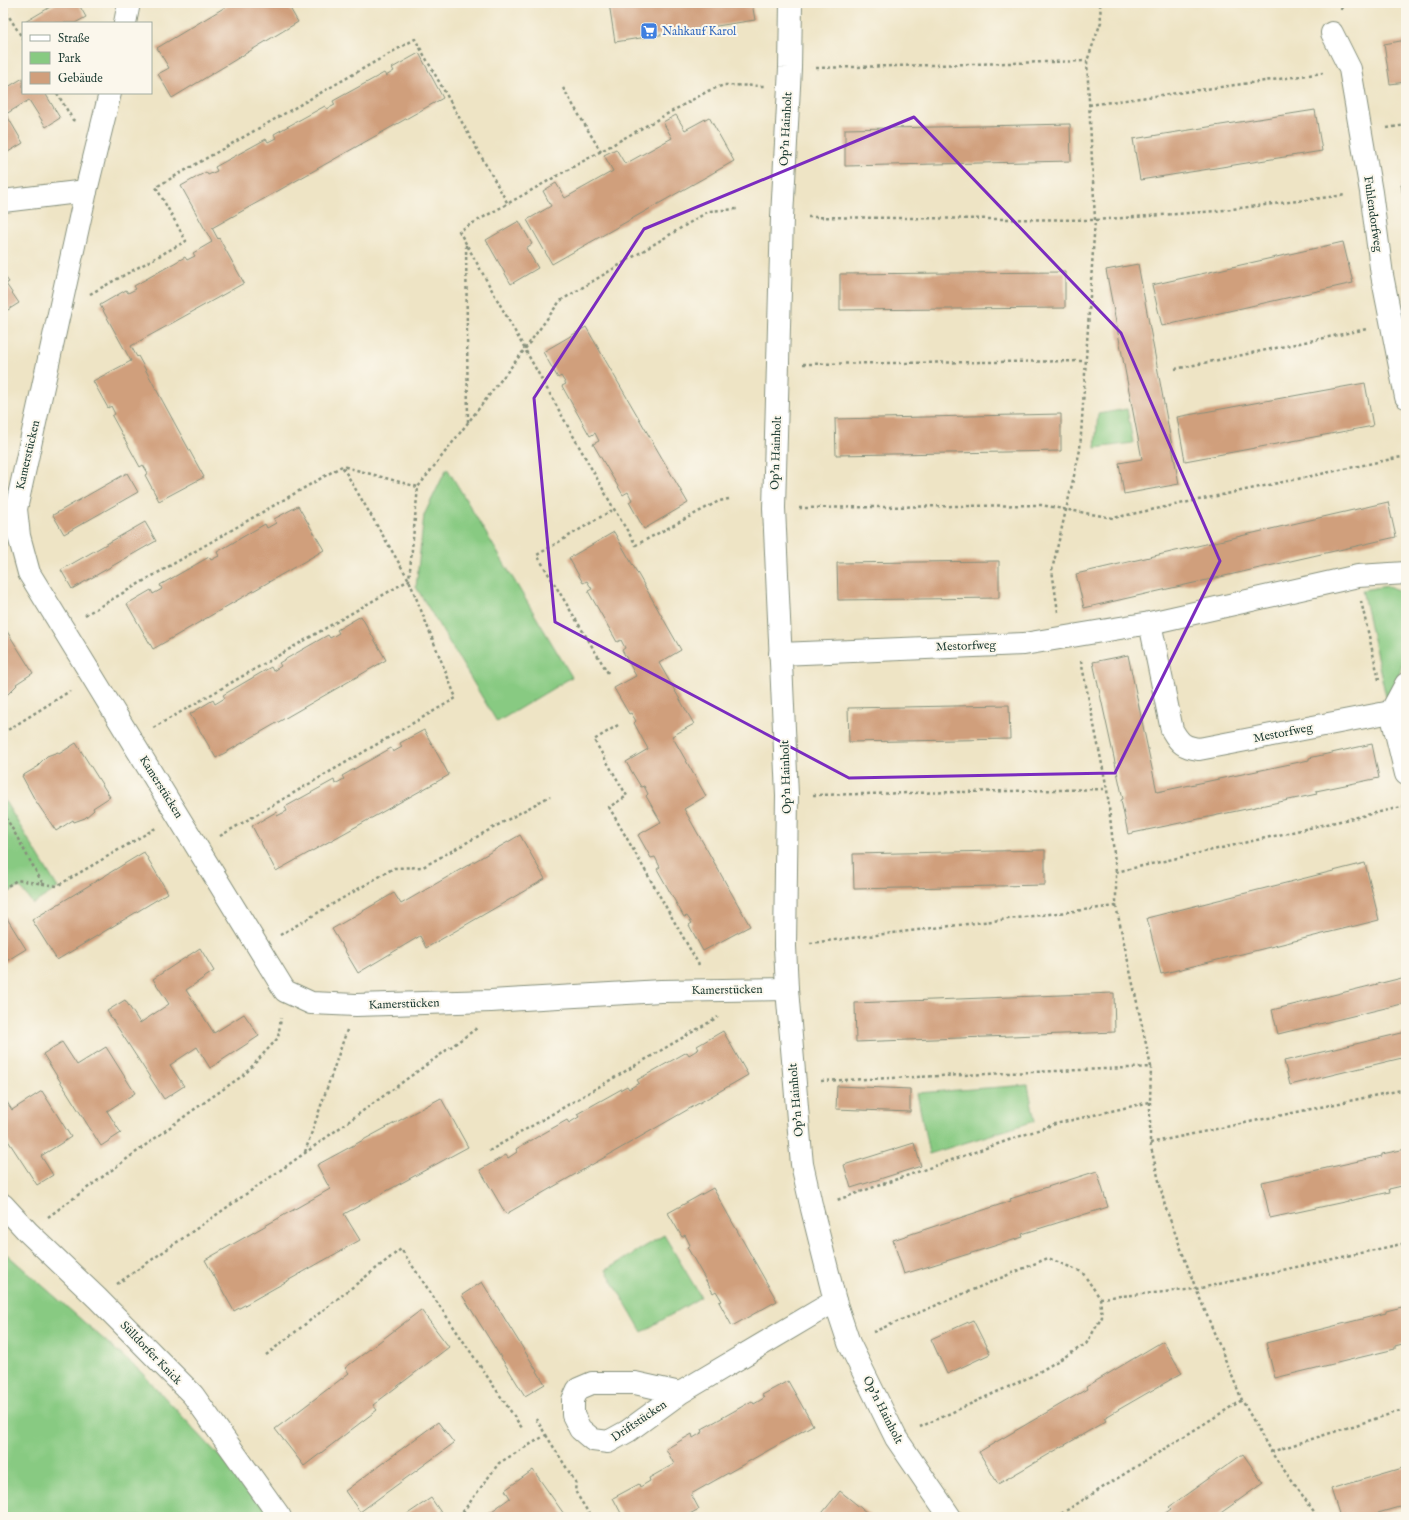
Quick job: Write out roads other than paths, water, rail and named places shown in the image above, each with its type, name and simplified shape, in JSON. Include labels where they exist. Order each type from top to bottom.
[{"type":"street","points":[[125,22],[129,3]]},
{"type":"street","name":"Op'n Hainholt","points":[[791,3],[790,68],[782,217],[774,508],[787,795],[785,946],[787,989],[802,1164],[835,1301],[849,1343],[896,1438],[950,1517]]},
{"type":"street","name":"Fuhlendorfweg","points":[[1332,33],[1350,69],[1371,192],[1382,275],[1406,397]]},
{"type":"street","name":"Kamerstücken","points":[[110,94],[86,192],[16,509],[19,536],[29,573],[285,991],[311,1003],[356,1005],[491,1001],[661,991],[787,989]]},
{"type":"street","points":[[3,201],[86,192]]},
{"type":"street","name":"Mestorfweg","points":[[780,654],[1024,644],[1150,623],[1358,576],[1406,573]]},
{"type":"street","name":"Mestorfweg","points":[[1150,623],[1172,730],[1178,740],[1188,748],[1199,749],[1391,712]]},
{"type":"street","points":[[1406,684],[1391,712],[1406,774]]},
{"type":"street","name":"Sülldorfer Knick","points":[[3,1204],[28,1232],[97,1298],[193,1395],[280,1517]]},
{"type":"street","name":"Driftstücken","points":[[680,1393],[835,1301]]},
{"type":"place","name":"Nahkauf Karol","points":[[649,31]]}]
